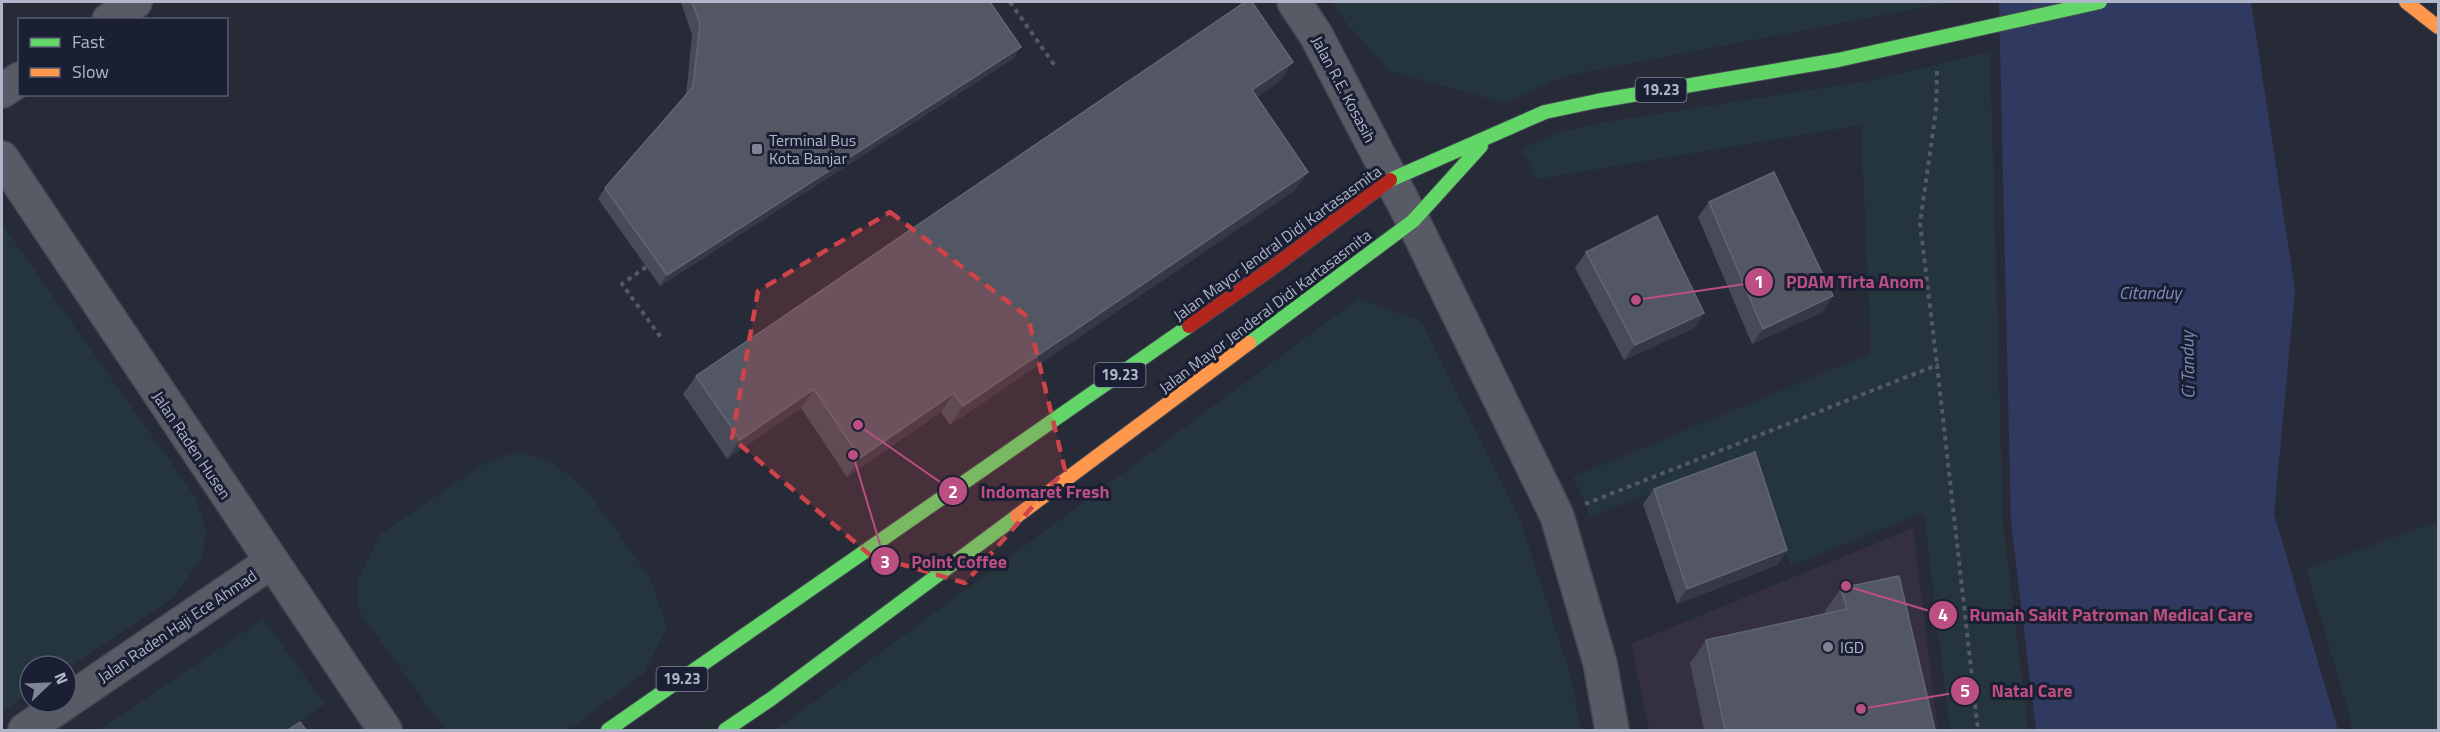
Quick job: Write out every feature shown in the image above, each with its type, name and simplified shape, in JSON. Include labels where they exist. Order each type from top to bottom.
[{"type":"main road","name":"Jalan Mayor Jendral Didi Kartasasmita","points":[[608,730],[1268,271],[1391,179],[1545,112],[1838,60],[2100,2]]},
{"type":"main road","points":[[2406,2],[2439,27]]},
{"type":"main road","name":"Jalan Mayor Jenderal Didi Kartasasmita","points":[[725,730],[781,692],[1413,221],[1490,136]]},
{"type":"street","points":[[112,18],[135,2]]},
{"type":"street","name":"Jalan R.E. Kosasih","points":[[1294,2],[1316,35],[1413,221],[1557,516],[1600,663],[1612,730]]},
{"type":"street","points":[[2,91],[18,80]]},
{"type":"street","name":"Jalan Raden Husen","points":[[2,158],[385,730]]},
{"type":"street","name":"Jalan Raden Haji Ece Ahmad","points":[[25,730],[271,562]]},
{"type":"path","points":[[1010,2],[1055,66]]},
{"type":"path","points":[[1937,67],[1936,110],[1920,223],[1978,730]]},
{"type":"path","points":[[646,267],[621,284],[662,339]]},
{"type":"path","points":[[1557,516],[1937,365]]},
{"type":"highlighted area","points":[[890,212],[1028,317],[1065,470],[965,583],[870,555],[732,438],[758,291]]},
{"type":"shaded area","points":[[1332,2],[1951,2],[1565,76],[1505,103],[1390,71],[1343,19]]},
{"type":"shaded area","points":[[1990,52],[2003,522],[2028,730],[1950,730],[1924,513],[1791,566],[1751,452],[1591,517],[1573,477],[1871,353],[1861,125],[1536,179],[1521,149],[1556,133],[1606,122],[1868,81]]},
{"type":"shaded area","points":[[2,224],[196,498],[206,530],[202,557],[174,597],[78,661],[78,654],[18,654],[18,701],[2,712]]},
{"type":"shaded area","points":[[1358,299],[1421,321],[1520,520],[1571,677],[1581,730],[776,730]]},
{"type":"shaded area","points":[[519,451],[556,465],[589,493],[650,578],[667,627],[645,672],[576,725],[565,730],[445,730],[358,610],[357,584],[379,535],[485,463]]},
{"type":"shaded area","points":[[2438,521],[2438,730],[2352,730],[2306,569]]},
{"type":"shaded area","points":[[1913,528],[1938,730],[1649,730],[1631,644]]},
{"type":"shaded area","points":[[263,619],[325,704],[286,730],[99,730]]},
{"type":"water","name":"Citanduy","points":[[1999,2],[2251,2],[2295,290],[2274,514],[2338,730],[2036,730],[2011,522]]},
{"type":"building","name":"Terminal Bus Kota Banjar","points":[[692,2],[990,2],[1021,47],[667,275],[605,188],[693,87],[700,24]]},
{"type":"building","points":[[1245,2],[1252,2],[1293,62],[1252,90],[1308,172],[963,406],[954,393],[860,458],[814,389],[740,440],[696,376]]},
{"type":"building","points":[[1774,172],[1833,296],[1763,329],[1709,202]]},
{"type":"building","points":[[1657,216],[1704,313],[1635,345],[1586,252]]},
{"type":"building","points":[[1755,452],[1787,550],[1687,589],[1654,489]]},
{"type":"building","points":[[1899,576],[1935,730],[1725,730],[1706,640],[1847,609],[1841,588]]},
{"type":"building","points":[[300,722],[306,730],[288,730]]},
{"type":"traffic: fast","points":[[1838,60],[2100,2]]},
{"type":"traffic: fast","points":[[1390,180],[1545,112],[1838,60]]},
{"type":"traffic: fast","points":[[1249,343],[1413,221],[1481,146]]},
{"type":"traffic: fast","points":[[608,730],[1189,326]]},
{"type":"traffic: fast","points":[[725,730],[771,699],[1017,516]]},
{"type":"traffic: slow","points":[[2406,2],[2438,27]]},
{"type":"traffic: slow","points":[[1017,516],[1249,343]]},
{"type":"traffic: jam","points":[[1189,326],[1268,271],[1390,180]]},
{"type":"place","name":"Terminal Bus Kota Banjar","points":[[757,149]]},
{"type":"place","name":"PDAM Tirta Anom","points":[[1636,300]]},
{"type":"place","name":"Indomaret Fresh","points":[[858,425]]},
{"type":"place","name":"Point Coffee","points":[[853,455]]},
{"type":"place","name":"Rumah Sakit Patroman Medical Care","points":[[1846,586]]},
{"type":"place","name":"IGD","points":[[1828,647]]},
{"type":"place","name":"Natal Care","points":[[1861,709]]},
{"type":"water label","name":"Ci Tanduy","points":[[2188,365]]}]
